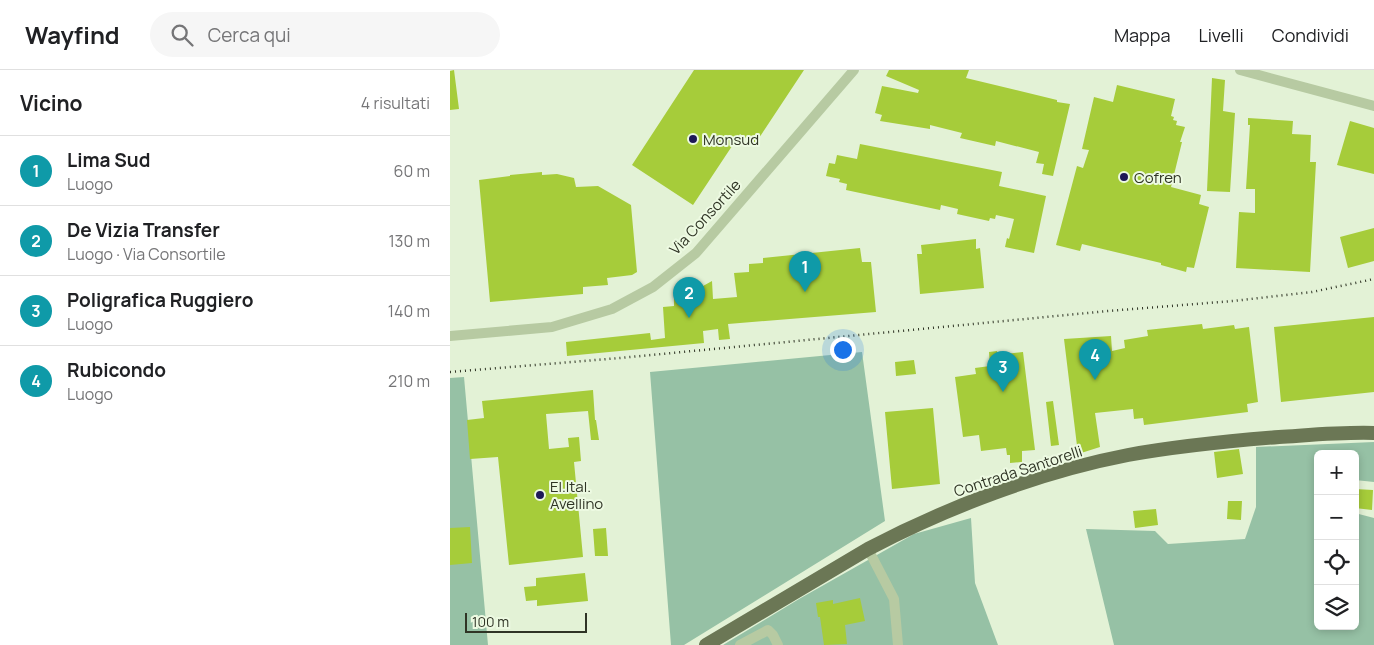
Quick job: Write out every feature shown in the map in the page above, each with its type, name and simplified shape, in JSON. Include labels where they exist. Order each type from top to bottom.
[{"type":"main road","name":"Contrada Santorelli","points":[[706,645],[895,534],[964,504],[1044,476],[1127,455],[1246,440],[1352,432],[1374,433]]},
{"type":"street","name":"Via Consortile","points":[[450,336],[552,327],[612,309],[653,288],[696,253],[854,70]]},
{"type":"street","points":[[1240,70],[1374,106]]},
{"type":"street","points":[[868,549],[894,599],[898,645]]},
{"type":"street","points":[[740,645],[768,630],[778,645]]},
{"type":"green space","points":[[862,352],[885,521],[684,645],[671,645],[650,372]]},
{"type":"green space","points":[[464,377],[488,645],[450,645],[450,378]]},
{"type":"green space","points":[[1374,442],[1374,482],[1359,480],[1359,450],[1314,450],[1314,630],[1359,630],[1359,514],[1374,518],[1374,645],[1114,645],[1086,529],[1155,531],[1168,544],[1245,539],[1256,507],[1256,447]]},
{"type":"green space","points":[[971,518],[975,583],[998,645],[723,645],[799,599],[914,534]]},
{"type":"building","points":[[454,70],[459,109],[450,110],[450,71]]},
{"type":"building","name":"Monsud","points":[[694,70],[804,70],[755,144],[740,134],[693,205],[632,165]]},
{"type":"building","points":[[889,70],[969,70],[966,78],[1070,104],[1053,176],[1042,174],[1044,164],[1036,163],[1039,152],[996,141],[995,146],[960,138],[962,133],[930,125],[930,129],[880,121],[882,115],[875,113],[882,86],[918,93],[919,90],[886,76]]},
{"type":"building","points":[[1212,78],[1225,80],[1223,111],[1235,113],[1230,192],[1207,191]]},
{"type":"building","name":"Cofren","points":[[1117,85],[1175,99],[1171,116],[1174,117],[1173,120],[1177,121],[1176,125],[1185,127],[1171,187],[1201,195],[1199,204],[1209,207],[1194,268],[1187,267],[1186,272],[1161,265],[1161,263],[1082,244],[1080,251],[1056,245],[1077,166],[1083,168],[1089,150],[1082,149],[1094,97],[1113,102]]},
{"type":"building","points":[[1248,118],[1293,121],[1292,134],[1311,135],[1310,162],[1316,162],[1310,272],[1236,268],[1239,212],[1255,213],[1255,189],[1246,189],[1250,125],[1248,125]]},
{"type":"building","points":[[1350,121],[1374,128],[1374,174],[1337,165]]},
{"type":"building","points":[[860,144],[1002,172],[999,186],[1046,196],[1034,253],[1005,247],[1014,219],[996,215],[995,219],[990,218],[989,221],[957,214],[958,209],[941,205],[940,210],[846,190],[847,184],[839,182],[840,179],[826,176],[829,163],[835,164],[837,155],[857,159]]},
{"type":"building","points":[[542,172],[542,175],[557,174],[574,178],[576,187],[598,186],[631,205],[637,272],[632,275],[607,278],[608,285],[583,287],[583,294],[490,302],[479,180]]},
{"type":"building","points":[[1374,228],[1374,261],[1348,268],[1340,237]]},
{"type":"building","points":[[976,239],[976,249],[980,248],[984,288],[920,294],[917,254],[922,254],[921,245]]},
{"type":"building","points":[[860,248],[862,262],[871,262],[876,312],[728,324],[730,339],[719,340],[718,329],[703,331],[704,343],[567,356],[566,342],[650,333],[651,340],[665,338],[663,307],[674,306],[674,298],[687,295],[702,284],[703,286],[712,281],[713,299],[737,297],[734,273],[749,272],[749,264],[763,263],[763,258]]},
{"type":"building","points":[[1374,317],[1374,392],[1281,402],[1274,327]]},
{"type":"building","points":[[1202,324],[1203,329],[1234,325],[1235,329],[1249,327],[1258,402],[1247,404],[1248,412],[1144,425],[1143,418],[1134,419],[1133,409],[1095,413],[1100,447],[1078,454],[1064,339],[1111,336],[1112,351],[1125,348],[1124,340],[1148,336],[1147,330]]},
{"type":"building","points":[[997,351],[998,355],[1023,352],[1035,450],[1022,451],[1022,462],[1010,463],[1010,455],[1007,455],[1006,448],[981,451],[979,435],[963,437],[955,377],[976,374],[975,368],[990,366],[989,352]]},
{"type":"building","points":[[914,360],[916,374],[896,376],[895,362]]},
{"type":"building","name":"El.Ital. Avellino","points":[[593,390],[595,420],[599,440],[591,440],[588,411],[546,414],[549,449],[569,447],[568,438],[579,437],[581,461],[574,462],[583,557],[509,565],[498,457],[470,459],[467,420],[484,418],[482,401]]},
{"type":"building","points":[[1053,401],[1059,445],[1051,446],[1046,402]]},
{"type":"building","points":[[933,408],[940,484],[892,489],[885,412]]},
{"type":"building","points":[[1239,449],[1243,474],[1217,478],[1214,452]]},
{"type":"building","points":[[1359,489],[1373,490],[1372,510],[1359,508]]},
{"type":"building","points":[[1228,501],[1242,501],[1241,520],[1227,519]]},
{"type":"building","points":[[1156,509],[1158,525],[1135,528],[1133,511]]},
{"type":"building","points":[[470,527],[472,563],[450,565],[450,528]]},
{"type":"building","points":[[606,528],[608,556],[595,556],[593,529]]},
{"type":"building","points":[[585,573],[588,601],[537,606],[537,600],[526,601],[524,587],[536,586],[536,578]]},
{"type":"building","points":[[860,598],[865,621],[845,625],[847,644],[824,645],[816,603],[833,600],[833,604]]},
{"type":"railway","points":[[450,372],[1233,301],[1312,292],[1374,279]]},
{"type":"place","name":"Monsud","points":[[693,139]]},
{"type":"place","name":"Cofren","points":[[1124,177]]},
{"type":"place","name":"Lima Sud","points":[[805,292]]},
{"type":"place","name":"De Vizia Transfer","points":[[689,318]]},
{"type":"place","name":"Rubicondo","points":[[1095,380]]},
{"type":"place","name":"Poligrafica Ruggiero","points":[[1003,392]]},
{"type":"place","name":"El.Ital. Avellino","points":[[540,495]]}]
